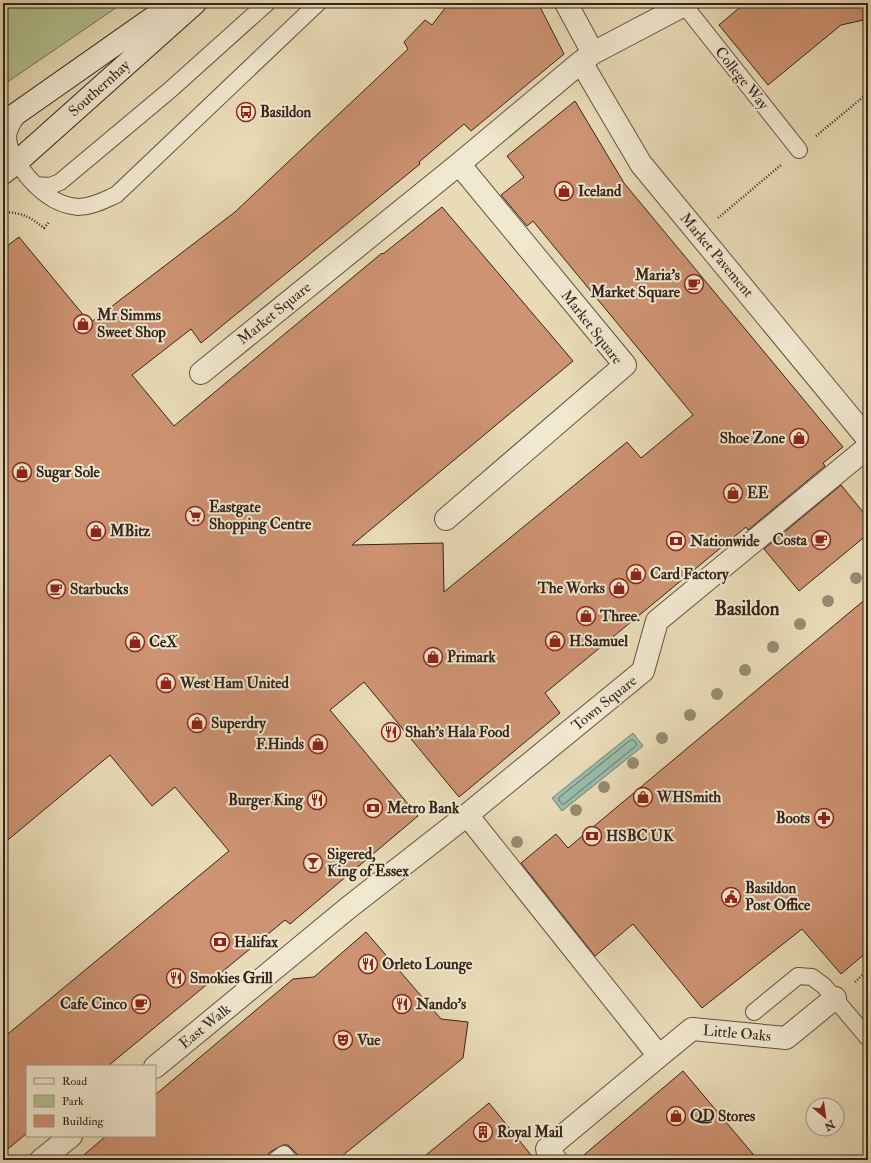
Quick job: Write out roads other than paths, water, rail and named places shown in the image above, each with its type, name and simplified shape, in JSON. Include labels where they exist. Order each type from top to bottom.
[{"type":"street","name":"Southernhay","points":[[3,123],[174,3]]},
{"type":"street","name":"Southernhay","points":[[10,167],[195,3]]},
{"type":"street","name":"Market Pavement","points":[[566,3],[587,57],[641,164],[868,439]]},
{"type":"street","name":"Market Square","points":[[201,372],[459,164],[587,57],[686,4]]},
{"type":"street","name":"Market Square","points":[[446,519],[626,365],[459,164]]},
{"type":"street","name":"Town Square","points":[[348,908],[466,815],[642,671],[657,621],[868,447]]},
{"type":"street","points":[[466,815],[659,1056]]},
{"type":"street","name":"East Walk","points":[[156,1066],[348,908]]},
{"type":"street","name":"Little Oaks","points":[[552,1155],[659,1056],[692,1029],[786,1038],[835,998]]},
{"type":"street","points":[[42,1160],[70,1137]]},
{"type":"lane","points":[[35,185],[50,186],[60,182],[165,95],[267,3]]},
{"type":"lane","points":[[26,106],[13,122],[8,138],[11,152],[10,167],[48,196],[64,204],[79,207],[94,205],[116,195],[318,3]]},
{"type":"lane","name":"College Way","points":[[686,4],[799,150]]},
{"type":"lane","name":"Little Oaks","points":[[754,1012],[798,976],[812,977],[824,986],[868,1038]]},
{"type":"lane","points":[[276,1160],[284,1154],[289,1160]]},
{"type":"water","points":[[633,733],[643,746],[562,811],[552,798]]},
{"type":"place","name":"Basildon","points":[[246,112]]},
{"type":"place","name":"Iceland","points":[[564,191]]},
{"type":"place","name":"Maria's Market Square","points":[[694,284]]},
{"type":"place","name":"Mr Simms Sweet Shop","points":[[83,324]]},
{"type":"place","name":"Shoe Zone","points":[[799,438]]},
{"type":"place","name":"Sugar Sole","points":[[22,472]]},
{"type":"place","name":"EE","points":[[733,493]]},
{"type":"place","name":"Eastgate Shopping Centre","points":[[195,516]]},
{"type":"place","name":"MBitz","points":[[96,531]]},
{"type":"place","name":"Costa","points":[[821,540]]},
{"type":"place","name":"Nationwide","points":[[676,541]]},
{"type":"place","name":"Card Factory","points":[[636,574]]},
{"type":"place","name":"The Works","points":[[619,588]]},
{"type":"place","name":"Starbucks","points":[[56,589]]},
{"type":"place","name":"Three.","points":[[586,616]]},
{"type":"place","name":"H.Samuel","points":[[555,641]]},
{"type":"place","name":"CeX","points":[[135,642]]},
{"type":"place","name":"Primark","points":[[433,657]]},
{"type":"place","name":"West Ham United","points":[[166,683]]},
{"type":"place","name":"Superdry","points":[[197,723]]},
{"type":"place","name":"Shah's Hala Food","points":[[391,732]]},
{"type":"place","name":"F.Hinds","points":[[318,744]]},
{"type":"place","name":"WHSmith","points":[[643,797]]},
{"type":"place","name":"Burger King","points":[[317,800]]},
{"type":"place","name":"Metro Bank","points":[[373,808]]},
{"type":"place","name":"Boots","points":[[824,818]]},
{"type":"place","name":"HSBC UK","points":[[592,836]]},
{"type":"place","name":"Sigered, King of Essex","points":[[313,863]]},
{"type":"place","name":"Basildon Post Office","points":[[731,897]]},
{"type":"place","name":"Halifax","points":[[220,942]]},
{"type":"place","name":"Orleto Lounge","points":[[368,964]]},
{"type":"place","name":"Smokies Grill","points":[[176,978]]},
{"type":"place","name":"Cafe Cinco","points":[[141,1004]]},
{"type":"place","name":"Nando's","points":[[402,1004]]},
{"type":"place","name":"Vue","points":[[343,1040]]},
{"type":"place","name":"QD Stores","points":[[676,1116]]},
{"type":"place","name":"Royal Mail","points":[[483,1132]]},
{"type":"district","name":"Basildon","points":[[747,608]]}]
